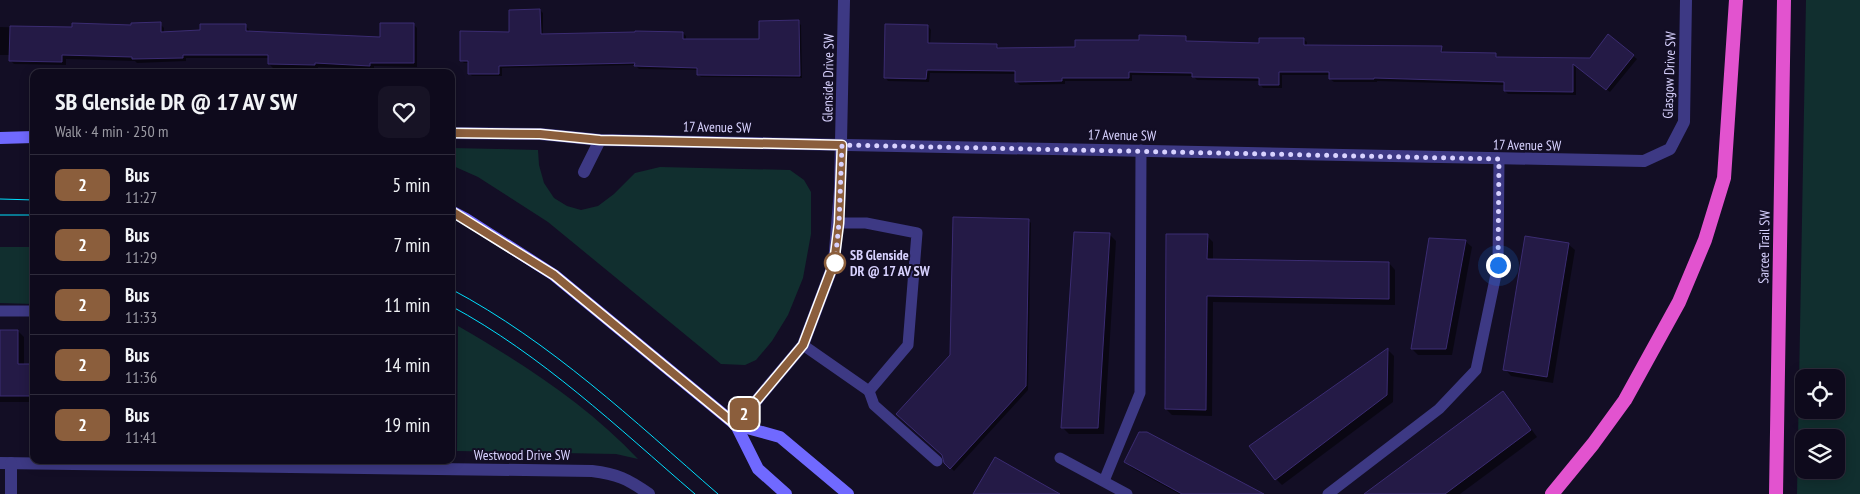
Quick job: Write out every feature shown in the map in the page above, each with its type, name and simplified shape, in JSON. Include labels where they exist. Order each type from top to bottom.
[{"type":"highway","points":[[1552,494],[1593,444],[1625,400],[1680,302],[1705,240],[1724,178],[1736,0]]},
{"type":"highway","name":"Sarcee Trail SW","points":[[1776,494],[1784,0]]},
{"type":"main road","points":[[0,138],[30,137]]},
{"type":"main road","points":[[455,213],[554,275],[736,425],[758,469],[786,494]]},
{"type":"main road","points":[[736,425],[780,437],[848,494]]},
{"type":"street","name":"Glenside Drive SW","points":[[736,425],[803,345],[834,263],[839,223],[842,145],[844,0]]},
{"type":"street","name":"Glasgow Drive SW","points":[[1644,162],[1670,149],[1684,122],[1686,0]]},
{"type":"street","name":"17 Avenue SW","points":[[455,133],[540,134],[600,140],[1644,162]]},
{"type":"street","points":[[584,172],[600,140]]},
{"type":"street","points":[[6,463],[11,494]]},
{"type":"street","name":"Westwood Drive SW","points":[[6,463],[30,463]]},
{"type":"street","name":"Westwood Drive SW","points":[[226,464],[445,465],[592,471],[612,473],[635,484],[649,494]]},
{"type":"lane","points":[[1104,481],[1140,393],[1141,150]]},
{"type":"lane","points":[[1328,494],[1439,410],[1476,370],[1498,265],[1499,159]]},
{"type":"lane","points":[[839,223],[866,223],[917,233],[908,345],[869,391]]},
{"type":"lane","points":[[0,310],[30,311]]},
{"type":"lane","points":[[803,345],[869,391],[874,405],[936,461]]},
{"type":"lane","points":[[1060,458],[1127,494]]},
{"type":"green space","points":[[1806,0],[1860,0],[1860,494],[1797,494],[1797,479],[1845,479],[1845,429],[1798,429],[1798,419],[1845,419],[1845,369],[1799,369]]},
{"type":"green space","points":[[455,148],[538,150],[539,165],[544,183],[554,198],[567,206],[581,210],[598,206],[614,194],[635,173],[660,167],[790,170],[804,180],[811,192],[811,234],[803,278],[788,315],[772,341],[756,360],[745,365],[721,364],[548,222],[478,177],[455,167]]},
{"type":"green space","points":[[0,247],[30,247],[30,304],[0,303]]},
{"type":"green space","points":[[458,326],[553,386],[618,439],[638,459],[616,454],[457,451]]},
{"type":"building","points":[[540,9],[541,34],[635,31],[683,32],[683,39],[759,39],[759,21],[799,20],[800,76],[697,75],[697,68],[634,66],[635,63],[499,66],[499,74],[468,74],[468,61],[460,61],[460,31],[509,32],[509,10]]},
{"type":"building","points":[[161,22],[161,32],[200,30],[200,24],[246,24],[246,31],[380,37],[380,23],[414,23],[414,63],[370,63],[370,66],[315,63],[315,65],[268,64],[268,55],[183,55],[183,58],[132,59],[132,57],[62,55],[62,62],[9,61],[10,26],[72,27],[72,23],[131,25],[131,23]]},
{"type":"building","points":[[885,24],[928,25],[928,43],[997,44],[997,48],[1075,47],[1075,40],[1139,40],[1139,35],[1186,36],[1186,41],[1259,43],[1259,38],[1304,38],[1304,45],[1442,46],[1441,52],[1496,53],[1496,57],[1590,58],[1608,34],[1634,55],[1606,90],[1573,64],[1573,92],[1504,91],[1504,82],[1374,78],[1329,79],[1329,72],[1279,72],[1279,85],[1259,85],[1259,78],[1192,77],[1192,73],[1129,72],[1129,78],[1062,78],[1062,81],[1015,82],[1015,71],[927,70],[926,79],[884,78]]},
{"type":"building","points":[[953,217],[1029,219],[1026,386],[950,469],[944,463],[942,455],[896,414],[950,355]]},
{"type":"building","points":[[1074,232],[1110,233],[1098,428],[1061,428]]},
{"type":"building","points":[[1166,234],[1208,234],[1207,259],[1389,262],[1389,299],[1207,296],[1206,410],[1165,409]]},
{"type":"building","points":[[1525,236],[1569,243],[1547,377],[1503,370]]},
{"type":"building","points":[[1429,238],[1466,240],[1446,349],[1411,349]]},
{"type":"building","points":[[0,330],[18,330],[18,364],[30,364],[30,396],[0,396]]},
{"type":"building","points":[[1388,348],[1387,395],[1275,480],[1249,446]]},
{"type":"building","points":[[1503,391],[1531,430],[1445,494],[1364,494]]},
{"type":"building","points":[[1139,432],[1147,432],[1264,494],[1182,494],[1124,462]]},
{"type":"building","points":[[995,457],[1060,494],[973,494]]},
{"type":"tram line","points":[[0,199],[30,200]]},
{"type":"tram line","points":[[0,215],[30,215]]},
{"type":"tram line","points":[[455,291],[488,310],[557,358],[623,411],[718,494]]},
{"type":"tram line","points":[[455,308],[484,325],[548,369],[608,418],[695,494]]},
{"type":"bus line","name":"2","points":[[455,133],[540,134],[600,140],[842,145],[839,223],[834,263],[803,345],[736,425],[554,275],[455,213]]},
{"type":"place","name":"SB Glenside DR @ 17 AV SW","points":[[835,263]]},
{"type":"route","points":[[835,263],[839,223],[842,145],[1499,159],[1498,265]]}]
